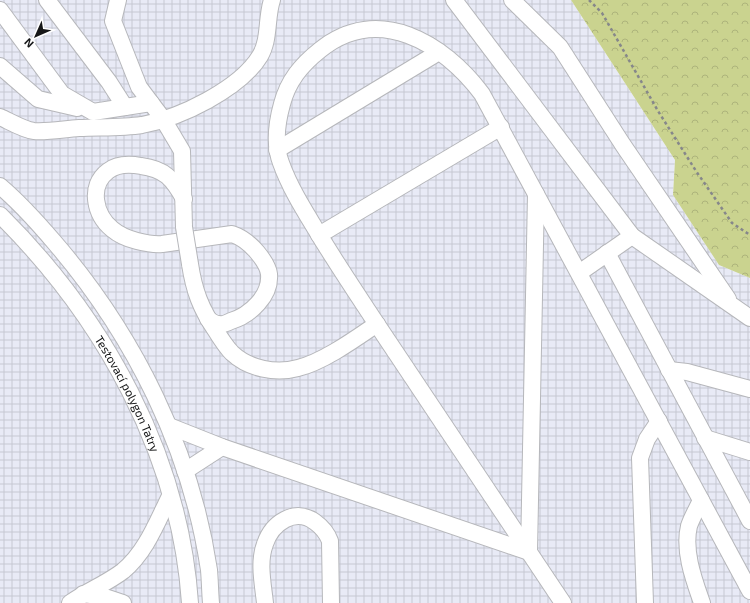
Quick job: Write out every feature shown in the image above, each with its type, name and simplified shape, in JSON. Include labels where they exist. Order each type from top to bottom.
[{"type":"street","points":[[47,0],[109,82],[125,107]]},
{"type":"street","points":[[118,0],[113,21],[139,87],[163,119],[182,151],[184,227],[197,297],[208,319],[226,346],[233,354],[251,365],[273,370],[297,369],[308,365],[344,346],[377,324]]},
{"type":"street","points":[[0,117],[32,131],[141,125],[163,119],[199,105],[221,93],[256,60],[262,52],[266,40],[272,0]]},
{"type":"street","points":[[454,0],[632,236],[750,318]]},
{"type":"street","points":[[512,0],[560,47],[733,307]]},
{"type":"street","points":[[0,10],[62,94],[93,112]]},
{"type":"street","points":[[558,602],[530,552],[319,235],[298,200],[280,162],[277,150],[278,123],[280,110],[287,88],[302,66],[312,56],[330,42],[340,37],[369,29],[383,29],[400,32],[413,37],[439,52],[456,65],[474,84],[501,127],[750,591]]},
{"type":"street","points":[[277,150],[439,52]]},
{"type":"street","points":[[0,66],[38,99],[93,112],[151,103]]},
{"type":"street","points":[[319,235],[501,127]]},
{"type":"street","points":[[184,200],[172,180],[164,172],[145,166],[124,165],[108,171],[104,175],[97,187],[95,197],[98,209],[108,225],[117,232],[135,240],[158,244],[232,234],[247,243],[256,251],[266,265],[269,274],[265,292],[260,301],[248,313],[233,321],[219,324],[208,319]]},
{"type":"street","points":[[0,186],[38,223],[99,299],[125,339],[148,382],[169,426],[185,471],[197,515],[209,570],[211,603]]},
{"type":"street","points":[[530,552],[536,192]]},
{"type":"street","name":"Testovací polygon Tatry","points":[[0,215],[22,237],[53,273],[82,311],[107,350],[130,391],[150,434],[177,520],[188,573],[190,603]]},
{"type":"street","points":[[579,273],[632,236]]},
{"type":"street","points":[[607,253],[750,521]]},
{"type":"street","points":[[669,370],[687,372],[750,389]]},
{"type":"street","points":[[645,603],[640,458],[644,445],[659,421]]},
{"type":"street","points":[[169,426],[222,447],[530,552]]},
{"type":"street","points":[[705,438],[750,452]]},
{"type":"street","points":[[185,471],[222,447]]},
{"type":"street","points":[[70,603],[83,594],[104,584],[123,571],[134,560],[143,550],[170,496]]},
{"type":"street","points":[[701,500],[690,524],[688,541],[690,561],[702,603]]},
{"type":"street","points":[[265,603],[262,561],[265,543],[270,534],[282,521],[292,516],[301,515],[320,525],[330,541],[331,603]]},
{"type":"street","points":[[83,594],[105,597],[123,603]]},
{"type":"path","points":[[589,0],[602,13],[658,111],[696,171],[732,223],[750,236]]},
{"type":"shaded area","points":[[0,0],[571,0],[675,160],[673,195],[719,265],[750,278],[750,603],[0,603]]},
{"type":"green space","points":[[571,0],[750,0],[750,278],[719,265],[673,195],[675,160]]}]
